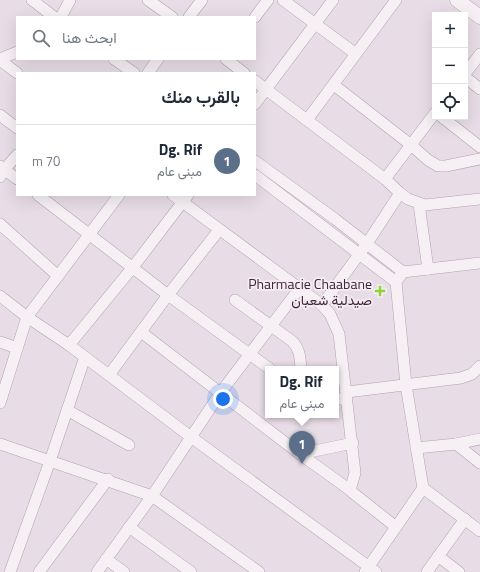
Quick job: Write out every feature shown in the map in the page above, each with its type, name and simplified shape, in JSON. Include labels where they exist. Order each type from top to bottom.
[{"type":"street","points":[[32,0],[53,16]]},
{"type":"street","points":[[62,16],[70,0]]},
{"type":"street","points":[[148,0],[171,16]]},
{"type":"street","points":[[190,16],[202,0]]},
{"type":"street","points":[[256,16],[268,0]]},
{"type":"street","points":[[283,0],[356,54]]},
{"type":"street","points":[[256,103],[333,0]]},
{"type":"street","points":[[307,120],[396,0]]},
{"type":"street","points":[[457,0],[480,17]]},
{"type":"street","points":[[16,52],[0,59],[16,72]]},
{"type":"street","points":[[468,70],[480,54]]},
{"type":"street","points":[[115,60],[133,72]]},
{"type":"street","points":[[149,72],[157,60]]},
{"type":"street","points":[[227,60],[243,72]]},
{"type":"street","points":[[468,80],[480,89]]},
{"type":"street","points":[[256,82],[400,193],[419,204],[425,206],[480,200]]},
{"type":"street","points":[[334,85],[428,160],[438,166],[446,166],[480,159]]},
{"type":"street","points":[[0,116],[16,127]]},
{"type":"street","points":[[385,180],[432,117]]},
{"type":"street","points":[[446,120],[480,147]]},
{"type":"street","points":[[16,155],[1,171],[16,178]]},
{"type":"street","points":[[256,162],[335,219],[366,245],[403,272],[480,263]]},
{"type":"street","points":[[256,176],[396,282]]},
{"type":"street","points":[[322,305],[366,245],[400,193]]},
{"type":"street","points":[[0,403],[28,317],[118,196]]},
{"type":"street","points":[[45,197],[168,295],[266,366]]},
{"type":"street","points":[[69,345],[133,267],[185,199],[219,230],[322,305],[330,314],[339,334],[353,443],[355,473],[350,490]]},
{"type":"street","points":[[419,204],[428,269]]},
{"type":"street","points":[[0,224],[58,276]]},
{"type":"street","points":[[109,375],[168,295],[219,230]]},
{"type":"street","points":[[403,272],[396,282],[406,385],[423,488],[480,531]]},
{"type":"street","points":[[96,572],[152,496],[221,392],[299,289]]},
{"type":"street","points":[[0,296],[69,345],[369,570],[423,488]]},
{"type":"street","points":[[235,300],[297,346],[300,354],[301,366]]},
{"type":"street","points":[[141,332],[300,454],[350,490],[396,528]]},
{"type":"street","points":[[0,342],[17,348]]},
{"type":"street","points":[[12,571],[85,357]]},
{"type":"street","points":[[339,398],[347,395],[467,376],[472,374],[480,366]]},
{"type":"street","points":[[67,410],[129,445]]},
{"type":"street","points":[[416,448],[456,444],[480,439]]},
{"type":"street","points":[[300,454],[353,443]]},
{"type":"street","points":[[0,444],[152,496],[259,572]]},
{"type":"street","points":[[456,444],[480,463]]},
{"type":"street","points":[[39,572],[108,480]]},
{"type":"street","points":[[427,572],[465,519]]},
{"type":"street","points":[[129,527],[191,572]]},
{"type":"street","points":[[438,556],[459,572]]},
{"type":"street","points":[[106,559],[124,572]]},
{"type":"place","name":"Pharmacie Chaabane صيدلية شعبان","points":[[380,291]]},
{"type":"place","name":"Dg. Rif","points":[[302,464]]}]
